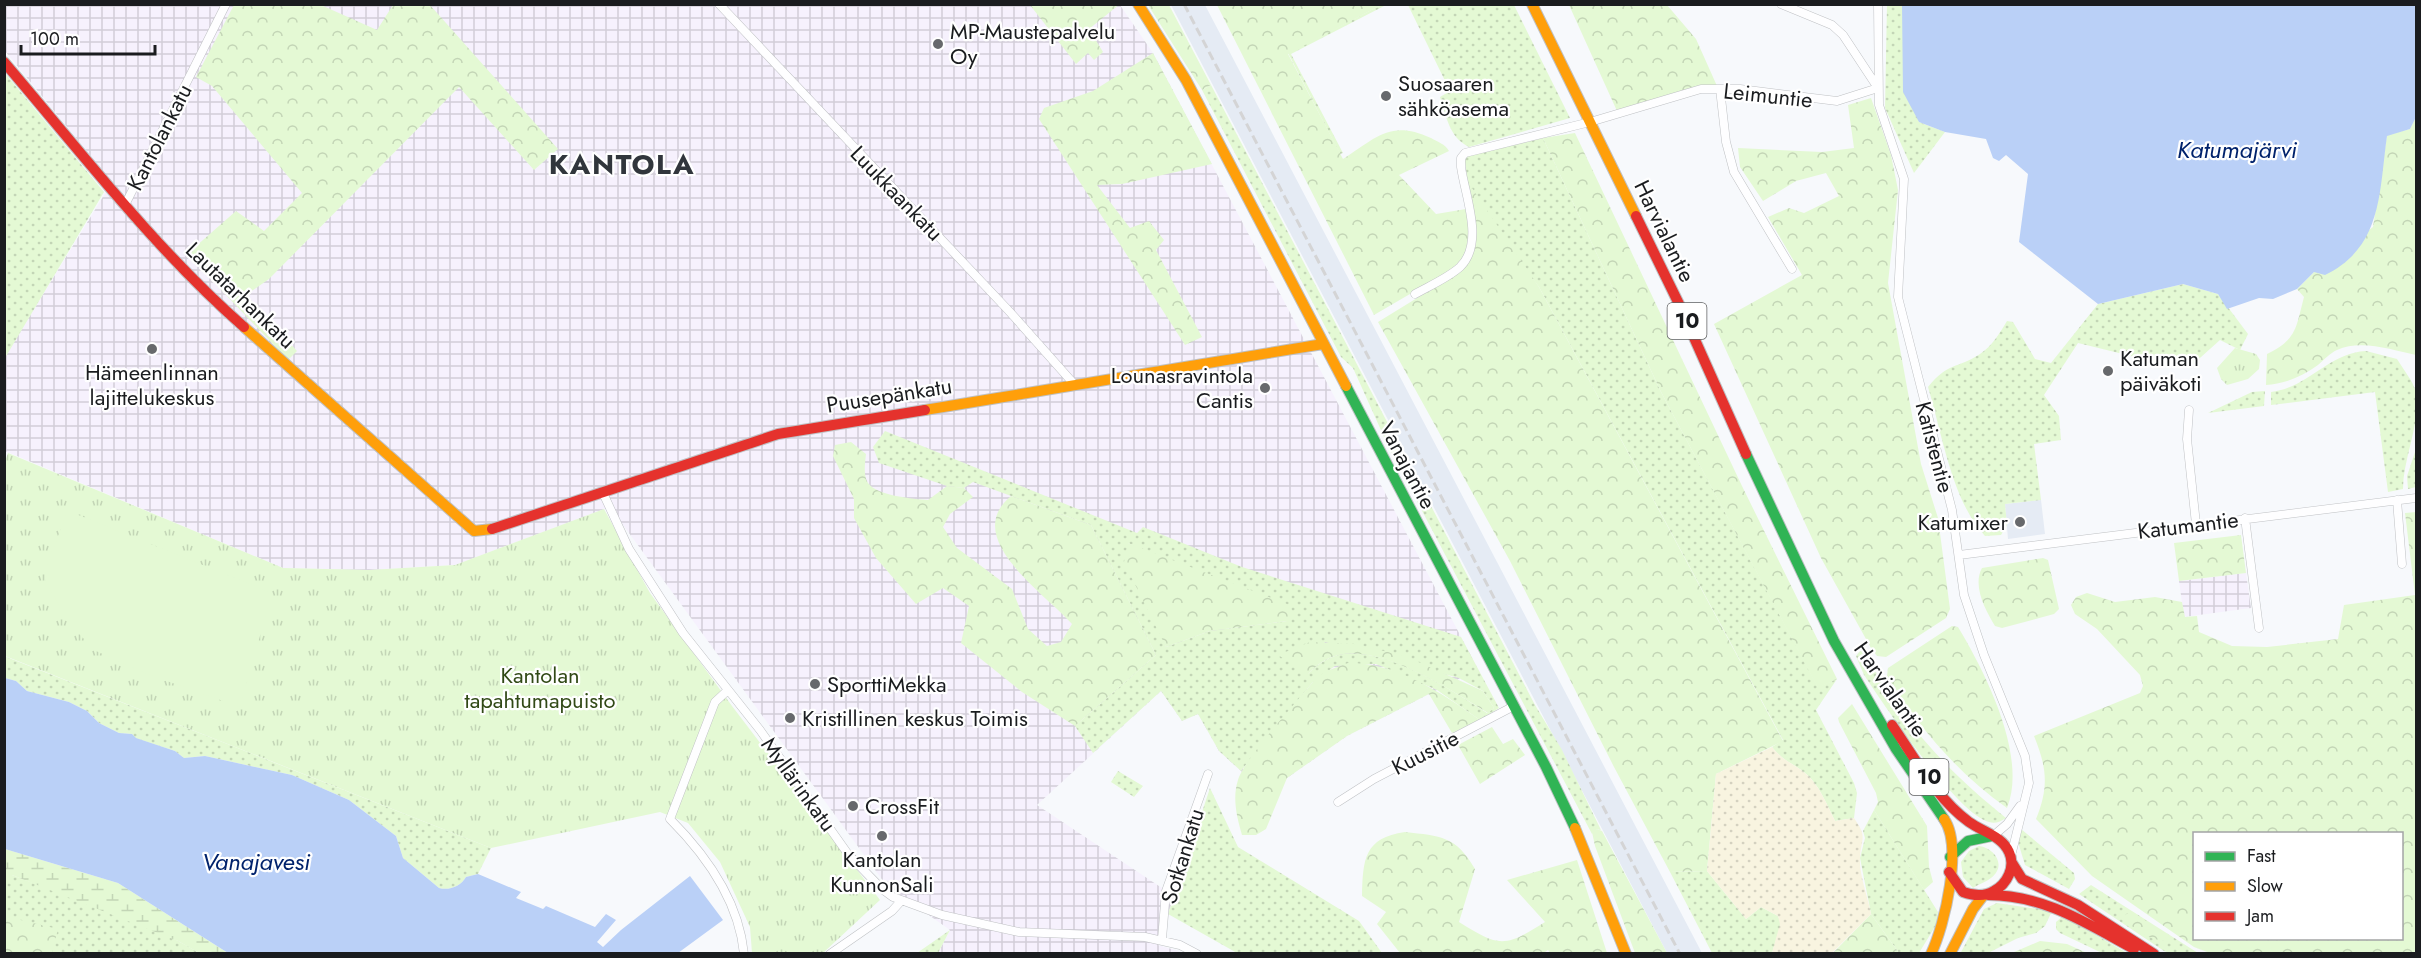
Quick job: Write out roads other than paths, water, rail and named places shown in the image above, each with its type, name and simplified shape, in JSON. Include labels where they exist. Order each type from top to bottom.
[{"type":"main road","name":"Vanajantie","points":[[1138,4],[1186,80],[1514,706],[1575,828],[1626,954]]},
{"type":"main road","name":"Harvialantie","points":[[1532,4],[1679,304],[1787,544],[1834,641],[1896,749],[1947,821],[1952,834],[1950,857]]},
{"type":"main road","name":"Lautatarhankatu","points":[[4,62],[124,205],[249,333],[474,531]]},
{"type":"main road","name":"Puusepänkatu","points":[[474,531],[490,531],[778,434],[1323,344]]},
{"type":"main road","name":"Harvialantie","points":[[1834,641],[1941,795],[1967,820],[1992,836]]},
{"type":"main road","points":[[1950,857],[1960,845],[1970,840],[1992,836]]},
{"type":"main road","name":"10","points":[[1992,836],[2006,846],[2011,859]]},
{"type":"main road","name":"10","points":[[1931,954],[1940,936],[1947,912],[1950,857]]},
{"type":"main road","points":[[1950,954],[1973,909],[1984,896],[2006,882],[2011,859]]},
{"type":"main road","points":[[2011,859],[2014,869],[2022,879],[2078,904],[2154,954]]},
{"type":"main road","points":[[1949,872],[1957,886],[1968,895],[2022,897],[2058,906],[2144,954]]},
{"type":"street","name":"Kantolankatu","points":[[124,205],[226,4]]},
{"type":"street","name":"Luukkaankatu","points":[[719,4],[1009,311],[1074,384]]},
{"type":"street","name":"Katistentie","points":[[1780,4],[1832,25],[1843,35],[1878,88]]},
{"type":"street","name":"Katistentie","points":[[1878,4],[1878,88],[1883,121],[1904,179],[1898,297],[1952,510],[1969,615],[2025,756],[2028,783],[2011,859]]},
{"type":"street","name":"Leimuntie","points":[[1415,294],[1459,268],[1467,258],[1472,243],[1472,225],[1461,167],[1464,154],[1590,122],[1701,89],[1720,88],[1837,101],[1878,88]]},
{"type":"street","points":[[1720,88],[1726,142],[1734,172],[1792,269]]},
{"type":"street","points":[[2189,410],[2187,439],[2196,524]]},
{"type":"street","name":"Myllärinkatu","points":[[603,492],[629,549],[683,633],[780,756],[848,854],[882,889],[901,901],[942,915],[1019,932],[1162,939],[1197,954]]},
{"type":"street","name":"Katumantie","points":[[1959,555],[2416,498]]},
{"type":"street","points":[[2397,500],[2402,564]]},
{"type":"street","points":[[2245,518],[2259,628]]},
{"type":"street","points":[[728,690],[715,702],[670,819],[704,858],[733,906],[744,954]]},
{"type":"street","name":"Kuusitie","points":[[1338,802],[1374,779],[1514,706]]},
{"type":"street","name":"Sotkankatu","points":[[1162,939],[1166,891],[1208,774]]},
{"type":"street","points":[[1992,836],[2007,824],[2024,800]]},
{"type":"street","points":[[830,954],[892,911],[901,901]]},
{"type":"water","name":"Katumajärvi","points":[[1902,5],[2416,5],[2416,117],[2410,129],[2387,136],[2379,197],[2368,233],[2358,249],[2344,263],[2325,275],[2314,272],[2297,289],[2273,299],[2259,298],[2227,309],[2218,294],[2183,284],[2098,304],[2019,242],[2028,174],[2006,155],[1999,161],[1993,158],[1986,139],[1945,132],[1919,122],[1903,92]]},
{"type":"water","name":"Vanajavesi","points":[[5,678],[16,681],[27,691],[69,702],[87,711],[99,723],[119,733],[132,734],[136,738],[175,751],[184,758],[205,756],[292,775],[349,800],[396,836],[403,858],[439,888],[454,887],[466,877],[478,874],[521,892],[516,898],[543,909],[546,906],[595,927],[606,914],[616,920],[597,942],[603,947],[690,876],[723,920],[678,953],[228,953],[118,883],[5,849]]},
{"type":"railway","points":[[1184,4],[1680,954]]},
{"type":"place","name":"MP-Maustepalvelu Oy","points":[[938,44]]},
{"type":"place","name":"Suosaaren sähköasema","points":[[1386,96]]},
{"type":"place","name":"Hämeenlinnan lajittelukeskus","points":[[152,349]]},
{"type":"place","name":"Katuman päiväkoti","points":[[2108,371]]},
{"type":"place","name":"Lounasravintola Cantis","points":[[1265,388]]},
{"type":"place","name":"Katumixer","points":[[2020,522]]},
{"type":"place","name":"SporttiMekka","points":[[815,684]]},
{"type":"place","name":"Kristillinen keskus Toimis","points":[[790,718]]},
{"type":"place","name":"CrossFit","points":[[853,806]]},
{"type":"place","name":"Kantolan KunnonSali","points":[[882,836]]},
{"type":"district","name":"KANTOLA","points":[[622,164]]},
{"type":"park label","name":"Kantolan tapahtumapuisto","points":[[540,688]]}]
